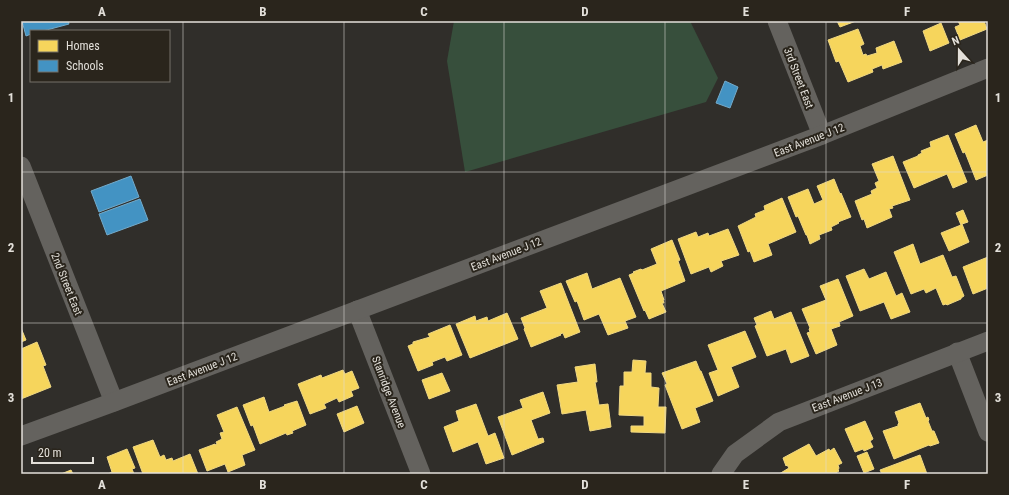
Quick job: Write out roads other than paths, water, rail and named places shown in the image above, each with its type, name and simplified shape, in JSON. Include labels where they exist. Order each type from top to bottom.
[{"type":"street","name":"3rd Street East","points":[[777,21],[822,135]]},
{"type":"street","name":"East Avenue J 12","points":[[21,436],[822,135],[988,68]]},
{"type":"street","name":"2nd Street East","points":[[21,166],[114,402]]},
{"type":"street","name":"Stanridge Avenue","points":[[357,310],[420,474]]},
{"type":"street","name":"East Avenue J 13","points":[[721,474],[735,454],[779,422],[988,341]]},
{"type":"street","points":[[957,352],[988,432]]}]
